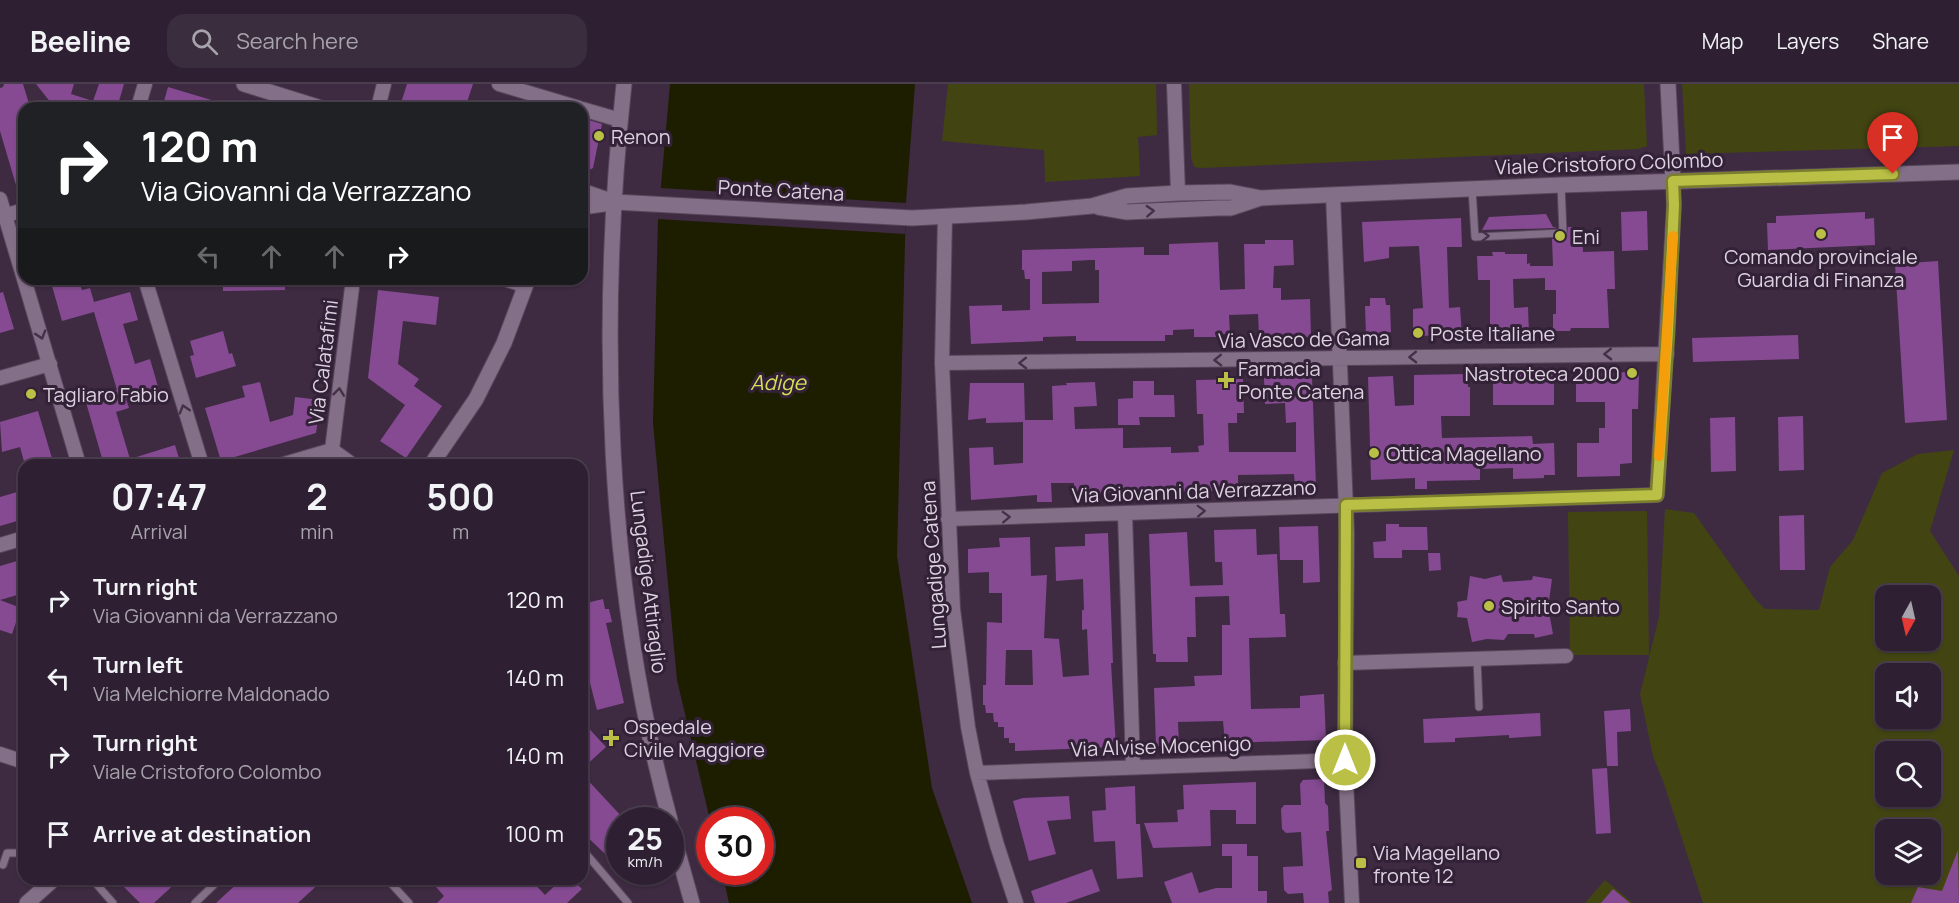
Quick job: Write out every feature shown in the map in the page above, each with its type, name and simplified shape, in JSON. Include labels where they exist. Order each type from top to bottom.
[{"type":"street","points":[[140,102],[145,84]]},
{"type":"street","points":[[244,84],[302,102]]},
{"type":"street","points":[[380,102],[384,84]]},
{"type":"street","points":[[499,84],[560,102]]},
{"type":"street","name":"Lungadige Attiraglio","points":[[624,84],[614,202],[609,363],[615,478],[628,604],[644,710],[667,807]]},
{"type":"street","points":[[1174,84],[1178,193]]},
{"type":"street","points":[[1667,354],[1674,205],[1668,84]]},
{"type":"street","points":[[588,110],[620,120]]},
{"type":"street","name":"Viale Cristoforo Colombo","points":[[912,218],[1092,206],[1127,196],[1178,193],[1230,192],[1261,198],[1561,185],[1959,172]]},
{"type":"street","points":[[588,193],[614,202]]},
{"type":"street","points":[[1333,195],[1346,505],[1345,760],[1352,903]]},
{"type":"street","name":"Viale Cristoforo Colombo","points":[[1092,206],[1127,212],[1232,208],[1261,198]]},
{"type":"street","points":[[0,199],[2,216],[18,262]]},
{"type":"street","points":[[588,206],[614,202]]},
{"type":"street","name":"Ponte Catena","points":[[614,202],[912,218]]},
{"type":"street","points":[[2,216],[18,212]]},
{"type":"street","name":"Lungadige Catena","points":[[945,217],[942,363],[954,621],[968,727],[977,773],[996,845],[1016,903]]},
{"type":"street","points":[[26,285],[77,459]]},
{"type":"street","points":[[147,285],[199,459]]},
{"type":"street","name":"Via Calatafimi","points":[[332,450],[352,285]]},
{"type":"street","points":[[435,459],[476,399],[504,344],[526,285]]},
{"type":"street","name":"Via Vasco de Gama","points":[[942,363],[1667,354]]},
{"type":"street","name":"Via Giovanni da Verrazzano","points":[[948,519],[1657,495],[1667,354]]},
{"type":"street","points":[[0,378],[50,364]]},
{"type":"street","points":[[301,459],[332,450],[345,459]]},
{"type":"street","points":[[1125,514],[1133,766]]},
{"type":"street","points":[[0,545],[18,540]]},
{"type":"street","points":[[1345,663],[1566,656]]},
{"type":"street","points":[[0,754],[18,762]]},
{"type":"street","name":"Via Alvise Mocenigo","points":[[977,773],[1345,760]]},
{"type":"street","name":"Lungadige Attiraglio","points":[[684,874],[692,903]]},
{"type":"street","points":[[30,901],[36,885]]},
{"type":"street","points":[[30,901],[47,885]]},
{"type":"lane","points":[[1472,189],[1475,237],[1563,233],[1561,185]]},
{"type":"lane","points":[[1477,659],[1479,707]]},
{"type":"lane","points":[[3,865],[6,849],[18,852]]},
{"type":"lane","points":[[588,856],[628,903]]},
{"type":"lane","points":[[97,885],[113,903]]},
{"type":"lane","points":[[195,903],[214,885]]},
{"type":"lane","points":[[392,885],[406,901]]},
{"type":"green space","points":[[948,84],[1156,84],[1157,135],[1138,137],[1140,176],[1045,182],[1044,150],[942,141]]},
{"type":"green space","points":[[1189,84],[1644,84],[1647,146],[1638,149],[1194,167],[1191,157]]},
{"type":"green space","points":[[1682,84],[1959,84],[1959,146],[1686,154]]},
{"type":"green space","points":[[1954,450],[1930,531],[1959,576],[1959,903],[1703,903],[1653,756],[1640,694],[1659,617],[1665,509],[1694,513],[1755,599],[1765,609],[1819,610],[1830,567],[1853,540],[1882,473],[1918,454]]},
{"type":"green space","points":[[1647,511],[1649,655],[1570,655],[1568,512]]},
{"type":"green space","points":[[1605,880],[1633,903],[1585,903]]},
{"type":"water","name":"Adige","points":[[670,84],[915,84],[906,203],[897,556],[932,788],[972,903],[729,903],[725,885],[774,885],[774,807],[707,807],[677,680],[653,423],[658,219]]},
{"type":"pier","points":[[660,188],[906,203],[905,234],[658,219]]},
{"type":"building","points":[[4,84],[23,84],[28,102],[18,102],[18,192],[0,131],[0,88]]},
{"type":"building","points":[[36,84],[74,84],[71,94],[93,101],[99,84],[124,84],[119,102],[50,102]]},
{"type":"building","points":[[407,84],[473,84],[467,102],[401,102]]},
{"type":"building","points":[[168,87],[218,102],[164,102]]},
{"type":"building","points":[[588,120],[602,124],[593,168],[588,171]]},
{"type":"building","points":[[1647,211],[1648,250],[1622,251],[1621,212]]},
{"type":"building","name":"Comando provinciale Guardia di Finanza","points":[[1865,212],[1865,219],[1874,218],[1875,245],[1768,250],[1767,223],[1776,223],[1776,216]]},
{"type":"building","points":[[1546,214],[1553,227],[1557,228],[1482,230],[1489,217]]},
{"type":"building","points":[[1461,218],[1462,247],[1447,247],[1449,308],[1460,307],[1462,335],[1413,336],[1413,309],[1423,308],[1419,246],[1389,247],[1389,258],[1364,262],[1362,222]]},
{"type":"building","points":[[1568,227],[1582,227],[1583,252],[1614,251],[1615,289],[1607,289],[1609,328],[1571,328],[1570,331],[1553,331],[1556,290],[1545,290],[1545,278],[1513,279],[1514,308],[1528,307],[1529,334],[1490,335],[1490,280],[1478,280],[1477,256],[1493,256],[1492,252],[1527,254],[1527,264],[1530,263],[1530,266],[1553,266],[1552,239],[1566,237]]},
{"type":"building","points":[[1265,240],[1293,240],[1294,265],[1274,266],[1273,288],[1281,288],[1281,300],[1310,299],[1311,337],[1263,339],[1259,336],[1258,314],[1229,315],[1230,334],[1222,334],[1222,337],[1194,337],[1194,329],[1173,330],[1173,335],[1165,335],[1165,341],[1076,341],[1076,336],[1043,337],[1043,341],[971,344],[969,306],[1002,305],[1002,311],[1030,310],[1030,279],[1025,279],[1024,270],[1022,270],[1022,250],[1144,247],[1144,255],[1169,255],[1169,244],[1218,242],[1220,290],[1245,289],[1244,244],[1265,244]],"holes":[[[1095,260],[1095,270],[1099,270],[1099,303],[1042,304],[1042,272],[1072,271],[1072,261]]]},
{"type":"building","points":[[1938,261],[1947,420],[1905,423],[1895,264]]},
{"type":"building","points":[[52,285],[80,285],[82,290],[90,288],[94,302],[130,292],[138,320],[123,324],[135,364],[150,359],[159,390],[126,399],[129,408],[116,412],[130,459],[102,459],[85,399],[117,390],[94,312],[62,321]]},
{"type":"building","points":[[223,285],[285,285],[285,290],[223,291]]},
{"type":"building","points":[[378,290],[439,297],[436,325],[403,321],[398,364],[419,379],[414,386],[442,406],[406,458],[380,441],[405,405],[368,378]]},
{"type":"building","points":[[3,292],[14,329],[0,333],[0,293]]},
{"type":"building","points":[[1370,298],[1385,298],[1386,305],[1390,305],[1391,332],[1381,333],[1382,336],[1366,337],[1365,306],[1370,306]]},
{"type":"building","points":[[223,331],[229,354],[232,353],[236,366],[196,378],[190,356],[194,355],[190,341]]},
{"type":"building","points":[[1798,335],[1799,359],[1693,362],[1692,338]]},
{"type":"building","points":[[1639,372],[1638,409],[1632,409],[1632,463],[1620,464],[1620,476],[1577,477],[1577,443],[1599,443],[1599,428],[1605,428],[1605,402],[1576,402],[1576,373]]},
{"type":"building","points":[[1554,373],[1554,405],[1493,405],[1493,374]]},
{"type":"building","points":[[1467,374],[1468,387],[1470,387],[1470,416],[1441,416],[1442,438],[1532,436],[1533,444],[1554,443],[1555,475],[1544,475],[1544,478],[1513,479],[1513,468],[1480,469],[1480,480],[1427,481],[1427,489],[1415,489],[1415,478],[1371,480],[1368,377],[1393,376],[1395,406],[1414,405],[1414,375]]},
{"type":"building","points":[[1312,377],[1316,486],[1295,486],[1294,474],[1238,475],[1238,487],[1230,487],[1230,490],[1142,493],[1142,490],[1074,494],[1074,483],[1051,483],[1052,502],[1037,502],[1037,495],[971,500],[969,448],[993,447],[994,465],[1023,463],[1023,422],[986,423],[986,418],[968,420],[970,383],[1024,383],[1025,420],[1053,420],[1052,386],[1095,382],[1097,406],[1074,407],[1075,429],[1123,428],[1123,448],[1171,447],[1171,453],[1199,452],[1198,446],[1204,445],[1203,414],[1197,414],[1196,380],[1243,379],[1244,413],[1237,413],[1237,423],[1228,423],[1229,452],[1296,452],[1296,422],[1286,423],[1285,403],[1265,404],[1264,378]]},
{"type":"building","points":[[1133,381],[1154,381],[1154,395],[1174,395],[1175,417],[1139,417],[1140,425],[1118,425],[1118,399],[1133,398]]},
{"type":"building","points":[[260,382],[270,422],[293,415],[295,397],[321,400],[316,433],[228,459],[220,459],[205,408],[245,397],[242,386]]},
{"type":"building","points":[[38,411],[52,459],[23,459],[20,447],[2,452],[0,422]]},
{"type":"building","points":[[1803,416],[1804,470],[1779,471],[1778,417]]},
{"type":"building","points":[[1735,417],[1736,471],[1711,472],[1710,418]]},
{"type":"building","points":[[175,445],[179,459],[130,459]]},
{"type":"building","points":[[18,492],[18,521],[0,526],[0,497]]},
{"type":"building","points":[[1804,515],[1805,570],[1780,570],[1779,516]]},
{"type":"building","points":[[1386,524],[1399,524],[1399,527],[1427,527],[1428,550],[1402,550],[1402,558],[1374,558],[1373,542],[1386,541]]},
{"type":"building","points":[[1318,526],[1320,582],[1303,583],[1303,560],[1280,560],[1279,527]]},
{"type":"building","points":[[1256,529],[1257,555],[1277,554],[1280,614],[1285,614],[1286,637],[1249,638],[1251,709],[1300,708],[1300,696],[1324,694],[1326,740],[1225,743],[1223,721],[1178,722],[1179,745],[1156,746],[1154,688],[1195,686],[1194,676],[1222,675],[1222,625],[1230,625],[1229,596],[1195,597],[1196,637],[1187,637],[1188,662],[1156,662],[1156,654],[1153,654],[1149,534],[1187,532],[1190,586],[1223,585],[1222,562],[1215,562],[1214,530]]},
{"type":"building","points":[[1108,533],[1113,663],[1111,663],[1116,747],[1015,751],[1015,743],[1009,743],[1009,738],[1004,738],[1004,727],[998,727],[998,722],[994,722],[993,713],[986,713],[985,705],[983,705],[983,685],[986,685],[987,622],[1002,623],[1002,593],[989,593],[989,572],[968,573],[968,549],[1000,547],[999,538],[1030,537],[1031,576],[1047,575],[1044,638],[1059,639],[1063,677],[1089,675],[1087,629],[1082,630],[1083,579],[1056,581],[1055,547],[1085,546],[1085,534]],"holes":[[[1006,650],[1032,650],[1033,685],[1005,685]]]},
{"type":"building","points":[[1428,553],[1440,553],[1441,570],[1429,571]]},
{"type":"building","points":[[17,561],[18,563],[18,595],[0,600],[0,566]]},
{"type":"building","name":"Spirito Santo","points":[[1501,575],[1503,582],[1532,580],[1533,576],[1552,579],[1549,601],[1554,606],[1549,612],[1553,634],[1535,638],[1534,634],[1508,634],[1504,640],[1487,639],[1472,642],[1467,618],[1457,617],[1457,602],[1467,600],[1470,576],[1485,579]]},
{"type":"building","points":[[603,599],[605,609],[609,609],[612,622],[606,623],[624,703],[597,710],[588,679],[588,603]]},
{"type":"building","points":[[0,600],[18,607],[18,617],[12,634],[0,630]]},
{"type":"building","points":[[1630,709],[1631,731],[1617,732],[1618,766],[1607,766],[1604,711]]},
{"type":"building","points":[[1540,713],[1541,736],[1455,738],[1455,742],[1424,743],[1423,719]]},
{"type":"building","points":[[588,728],[606,747],[588,764]]},
{"type":"building","points":[[1607,768],[1611,833],[1596,834],[1592,769]]},
{"type":"building","points":[[1324,779],[1325,803],[1328,806],[1329,831],[1326,831],[1332,890],[1328,892],[1329,903],[1304,903],[1303,893],[1288,894],[1284,890],[1283,867],[1303,866],[1301,832],[1286,833],[1282,829],[1281,809],[1284,805],[1301,805],[1300,784],[1303,780]]},
{"type":"building","points":[[588,780],[613,807],[606,807],[606,855],[588,838]]},
{"type":"building","points":[[1256,782],[1256,824],[1236,824],[1236,810],[1210,810],[1211,846],[1153,848],[1144,823],[1178,822],[1177,810],[1184,809],[1183,785]]},
{"type":"building","points":[[1135,786],[1136,824],[1140,824],[1143,877],[1117,879],[1115,841],[1094,842],[1092,811],[1106,810],[1105,788]]},
{"type":"building","points":[[1069,796],[1071,819],[1047,821],[1056,854],[1029,861],[1013,801],[1023,798]]},
{"type":"building","points":[[1222,844],[1247,844],[1247,856],[1258,856],[1258,891],[1267,891],[1267,903],[1172,903],[1164,882],[1192,872],[1199,893],[1216,888],[1232,888],[1232,856],[1222,856]]},
{"type":"building","points":[[1958,850],[1959,903],[1911,903],[1918,887],[1942,891]]},
{"type":"building","points":[[1092,869],[1100,891],[1066,903],[1035,903],[1031,891]]},
{"type":"building","points":[[174,885],[154,903],[140,903],[123,886]]},
{"type":"building","points":[[236,885],[318,885],[298,903],[216,903]]},
{"type":"building","points":[[434,885],[536,885],[545,895],[556,885],[578,885],[582,889],[567,903],[437,903],[444,896]]},
{"type":"building","points":[[1613,889],[1630,903],[1601,903]]},
{"type":"slow traffic","points":[[1659,456],[1673,236]]},
{"type":"place","name":"Renon","points":[[599,136]]},
{"type":"place","name":"Comando provinciale Guardia di Finanza","points":[[1821,234]]},
{"type":"place","name":"Eni","points":[[1560,236]]},
{"type":"place","name":"Poste Italiane","points":[[1418,333]]},
{"type":"place","name":"Nastroteca 2000","points":[[1632,373]]},
{"type":"place","name":"Farmacia Ponte Catena","points":[[1226,380]]},
{"type":"place","name":"Tagliaro Fabio","points":[[31,394]]},
{"type":"place","name":"Ottica Magellano","points":[[1374,453]]},
{"type":"place","name":"Spirito Santo","points":[[1489,606]]},
{"type":"place","name":"Ospedale Civile Maggiore","points":[[611,738]]},
{"type":"place","name":"Via Magellano fronte 12","points":[[1361,863]]},
{"type":"route","points":[[1345,760],[1346,505],[1657,495],[1668,331],[1673,181],[1893,174]]}]
